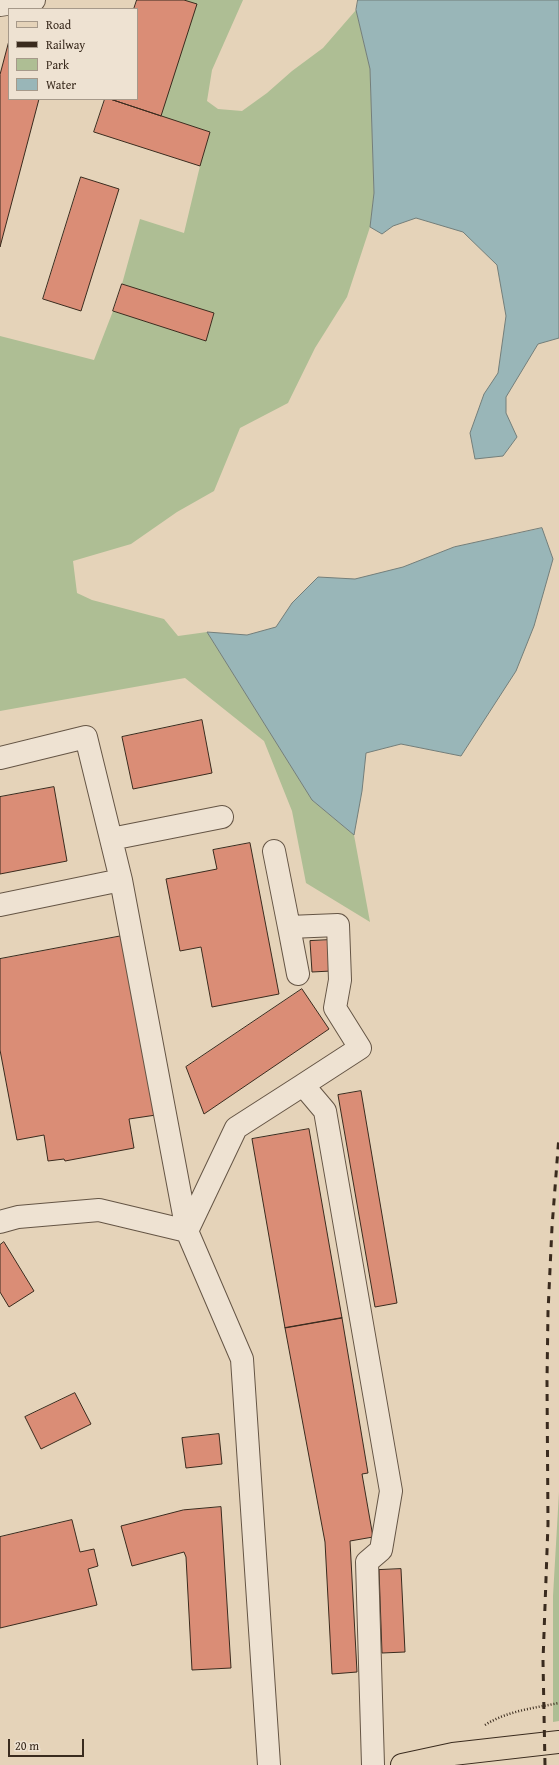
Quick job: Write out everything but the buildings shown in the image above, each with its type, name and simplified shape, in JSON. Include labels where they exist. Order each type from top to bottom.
[{"type":"main road","points":[[402,1765],[454,1760],[559,1742]]},
{"type":"street","points":[[0,6],[34,0]]},
{"type":"street","points":[[0,758],[86,737],[121,880],[187,1232],[242,1359],[269,1765]]},
{"type":"street","points":[[111,839],[222,817]]},
{"type":"street","points":[[274,851],[298,974]]},
{"type":"street","points":[[0,905],[121,880]]},
{"type":"street","points":[[187,1232],[236,1128],[360,1048],[334,1008],[340,980],[338,925],[289,928]]},
{"type":"street","points":[[303,1085],[325,1111],[391,1491],[381,1550],[368,1562],[373,1765]]},
{"type":"street","points":[[0,1222],[18,1217],[99,1210],[187,1232]]},
{"type":"path","points":[[481,1729],[497,1718],[518,1711],[559,1703]]},
{"type":"green space","points":[[184,0],[243,0],[212,70],[207,101],[218,109],[242,111],[323,48],[356,10],[370,69],[374,193],[370,227],[347,297],[315,348],[288,403],[240,428],[214,491],[177,512],[131,544],[73,561],[77,593],[92,600],[164,619],[178,636],[207,632],[312,800],[354,835],[370,922],[306,883],[292,811],[264,741],[185,678],[0,711],[0,336],[94,360],[113,311],[206,341],[214,314],[122,284],[140,219],[184,233],[200,166],[210,132],[161,116]]},
{"type":"green space","points":[[559,1492],[559,1721],[553,1722],[553,1596]]},
{"type":"water","points":[[358,0],[559,0],[559,338],[538,344],[506,397],[506,413],[517,437],[503,456],[475,459],[470,433],[484,394],[498,373],[506,316],[497,265],[463,232],[416,218],[393,226],[382,234],[370,227],[374,193],[370,69],[356,10]]},
{"type":"water","points":[[542,528],[553,559],[534,626],[516,671],[461,756],[401,744],[366,753],[362,791],[354,835],[312,800],[207,632],[247,635],[276,627],[292,603],[318,577],[355,579],[403,567],[454,547]]},
{"type":"railway","points":[[545,1765],[543,1661],[548,1524],[548,1312],[552,1227],[559,1136]]}]
